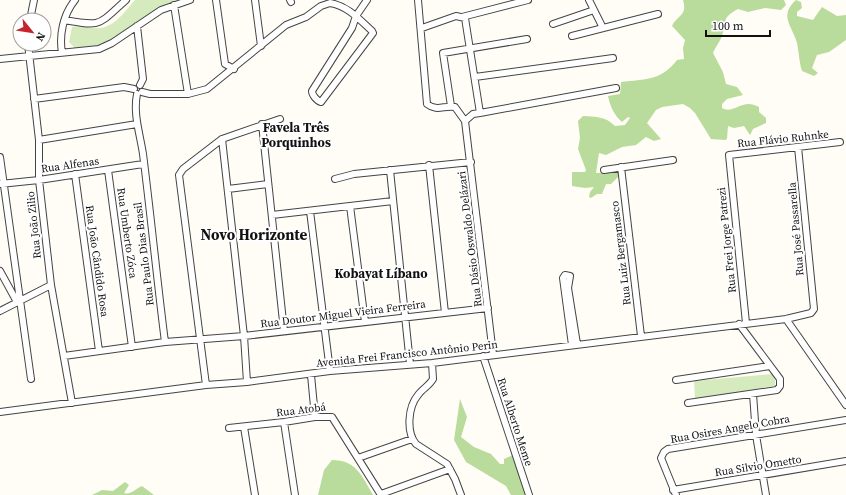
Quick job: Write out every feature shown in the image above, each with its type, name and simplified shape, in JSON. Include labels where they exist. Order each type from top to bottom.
[{"type":"street","points":[[32,12],[34,0]]},
{"type":"street","points":[[62,53],[61,32],[75,0]]},
{"type":"street","points":[[65,20],[90,24],[99,23],[126,0]]},
{"type":"street","points":[[0,59],[99,49],[112,43],[161,10],[190,0]]},
{"type":"street","points":[[216,0],[225,64],[234,69]]},
{"type":"street","points":[[255,0],[261,46]]},
{"type":"street","points":[[34,99],[124,87],[150,94],[188,94],[207,89],[234,69],[286,25],[306,18],[330,1],[341,5],[356,16],[372,31],[372,35],[324,100],[320,102],[312,94],[312,91],[352,28],[356,16],[367,0]]},
{"type":"street","points":[[418,0],[422,28],[427,104],[431,108],[441,109],[455,106],[464,121],[473,114],[616,88]]},
{"type":"street","points":[[422,28],[456,16],[462,17],[528,0]]},
{"type":"street","points":[[589,0],[603,28]]},
{"type":"street","points":[[174,5],[188,94]]},
{"type":"street","points":[[553,24],[594,10]]},
{"type":"street","points":[[572,36],[658,14]]},
{"type":"street","points":[[462,17],[467,22],[480,113]]},
{"type":"street","points":[[137,26],[143,78],[140,85],[137,85],[138,92]]},
{"type":"street","points":[[451,106],[443,53],[527,39]]},
{"type":"street","name":"Rua João Zilio","points":[[29,52],[39,140],[39,180],[51,285],[72,403]]},
{"type":"street","points":[[475,77],[613,58]]},
{"type":"street","name":"Rua Paulo Dias Brasil","points":[[138,92],[135,104],[137,124],[164,342]]},
{"type":"street","points":[[206,385],[179,175],[183,169],[222,139],[280,118]]},
{"type":"street","name":"Rua Dásio Oswaldo Delázari","points":[[464,121],[493,354]]},
{"type":"street","points":[[39,140],[137,124]]},
{"type":"street","points":[[262,124],[284,331]]},
{"type":"street","points":[[222,139],[244,336],[247,382]]},
{"type":"street","name":"Rua Flávio Ruhnke","points":[[728,155],[840,142]]},
{"type":"street","name":"Rua José Passarella","points":[[798,147],[814,309]]},
{"type":"street","name":"Rua Frei Jorge Patrezi","points":[[728,155],[746,323]]},
{"type":"street","points":[[0,157],[2,183],[31,379]]},
{"type":"street","points":[[604,170],[673,160]]},
{"type":"street","points":[[335,179],[354,174],[429,165],[470,162]]},
{"type":"street","name":"Rua Alfenas","points":[[2,183],[39,180],[143,164]]},
{"type":"street","points":[[429,165],[445,313]]},
{"type":"street","name":"Rua Luiz Bergamasco","points":[[621,167],[641,336]]},
{"type":"street","name":"Rua Umberto Zóca","points":[[108,170],[132,347]]},
{"type":"street","points":[[390,170],[410,364]]},
{"type":"street","name":"Rua João Cândido Rosa","points":[[75,174],[100,351]]},
{"type":"street","points":[[228,189],[268,184]]},
{"type":"street","points":[[272,215],[393,201]]},
{"type":"street","points":[[350,206],[365,322]]},
{"type":"street","points":[[310,211],[323,327],[330,371]]},
{"type":"street","points":[[0,271],[19,302]]},
{"type":"street","points":[[565,275],[570,276],[571,278],[568,288],[575,344],[563,278],[565,275]]},
{"type":"street","points":[[0,311],[51,285]]},
{"type":"street","name":"Rua Doutor Miguel Vieira Ferreira","points":[[64,356],[164,342],[244,336],[488,308]]},
{"type":"street","name":"Avenida Frei Francisco Antônio Perin","points":[[0,412],[206,385],[311,375],[330,371],[432,363],[493,354],[786,319],[811,313],[814,309]]},
{"type":"street","points":[[786,319],[846,404]]},
{"type":"street","points":[[688,403],[777,390],[780,386],[780,379],[739,324]]},
{"type":"street","name":"Rua Alberto Meme","points":[[483,356],[529,495]]},
{"type":"street","points":[[432,363],[433,378],[415,399],[409,418],[412,439],[420,448],[442,460],[450,469],[461,495]]},
{"type":"street","points":[[676,380],[770,366]]},
{"type":"street","points":[[311,375],[315,416]]},
{"type":"street","points":[[753,394],[756,435],[766,495]]},
{"type":"street","name":"Rua Atobá","points":[[229,428],[284,422],[315,416],[329,416],[334,418],[381,494]]},
{"type":"street","name":"Rua Osires Angelo Cobra","points":[[674,492],[661,458],[664,452],[668,449],[846,420]]},
{"type":"street","points":[[284,422],[295,495]]},
{"type":"street","points":[[244,427],[255,495]]},
{"type":"street","points":[[358,458],[412,439]]},
{"type":"street","name":"Rua Silvio Ometto","points":[[674,492],[846,461]]},
{"type":"street","points":[[381,494],[450,469]]},
{"type":"green space","points":[[135,0],[180,0],[152,12],[106,44],[76,49],[69,42],[72,27],[78,26],[101,28],[107,26],[118,19]]},
{"type":"green space","points":[[683,0],[784,0],[786,5],[781,10],[765,8],[748,12],[738,9],[733,12],[726,20],[722,36],[713,53],[723,72],[726,84],[737,87],[743,95],[727,99],[722,104],[722,108],[726,110],[753,104],[759,107],[759,112],[766,118],[766,123],[753,129],[750,135],[744,126],[734,128],[728,126],[727,139],[711,139],[695,113],[690,108],[683,104],[662,107],[656,110],[647,123],[661,139],[654,141],[646,137],[636,145],[622,147],[606,155],[599,153],[596,173],[621,172],[611,184],[606,184],[602,194],[597,194],[591,198],[589,197],[590,192],[594,187],[585,188],[572,186],[572,172],[585,172],[586,170],[578,149],[580,138],[578,121],[583,116],[608,120],[615,126],[625,125],[630,118],[628,117],[622,122],[619,119],[613,110],[608,96],[620,94],[621,82],[652,78],[665,72],[677,60],[684,59],[683,48],[685,40],[672,26],[683,12]]},
{"type":"green space","points":[[796,0],[801,2],[802,8],[797,12],[797,16],[813,20],[822,7],[837,16],[846,15],[846,40],[829,52],[817,55],[812,68],[818,73],[814,76],[802,71],[797,43],[788,22],[788,11]]},
{"type":"green space","points":[[772,374],[775,380],[775,386],[695,399],[694,381]]},
{"type":"green space","points":[[460,399],[467,417],[461,437],[474,447],[491,454],[500,464],[504,464],[504,459],[513,455],[526,495],[511,495],[506,486],[466,462],[454,440]]},
{"type":"green space","points":[[332,460],[347,463],[353,466],[362,476],[373,495],[318,495],[324,470]]},
{"type":"green space","points":[[125,482],[129,485],[124,493],[131,492],[142,486],[154,495],[92,495],[102,490],[113,491]]},
{"type":"district","name":"Favela Três Porquinhos","points":[[296,134]]},
{"type":"district","name":"Novo Horizonte","points":[[254,234]]},
{"type":"district","name":"Kobayat Líbano","points":[[381,273]]}]
